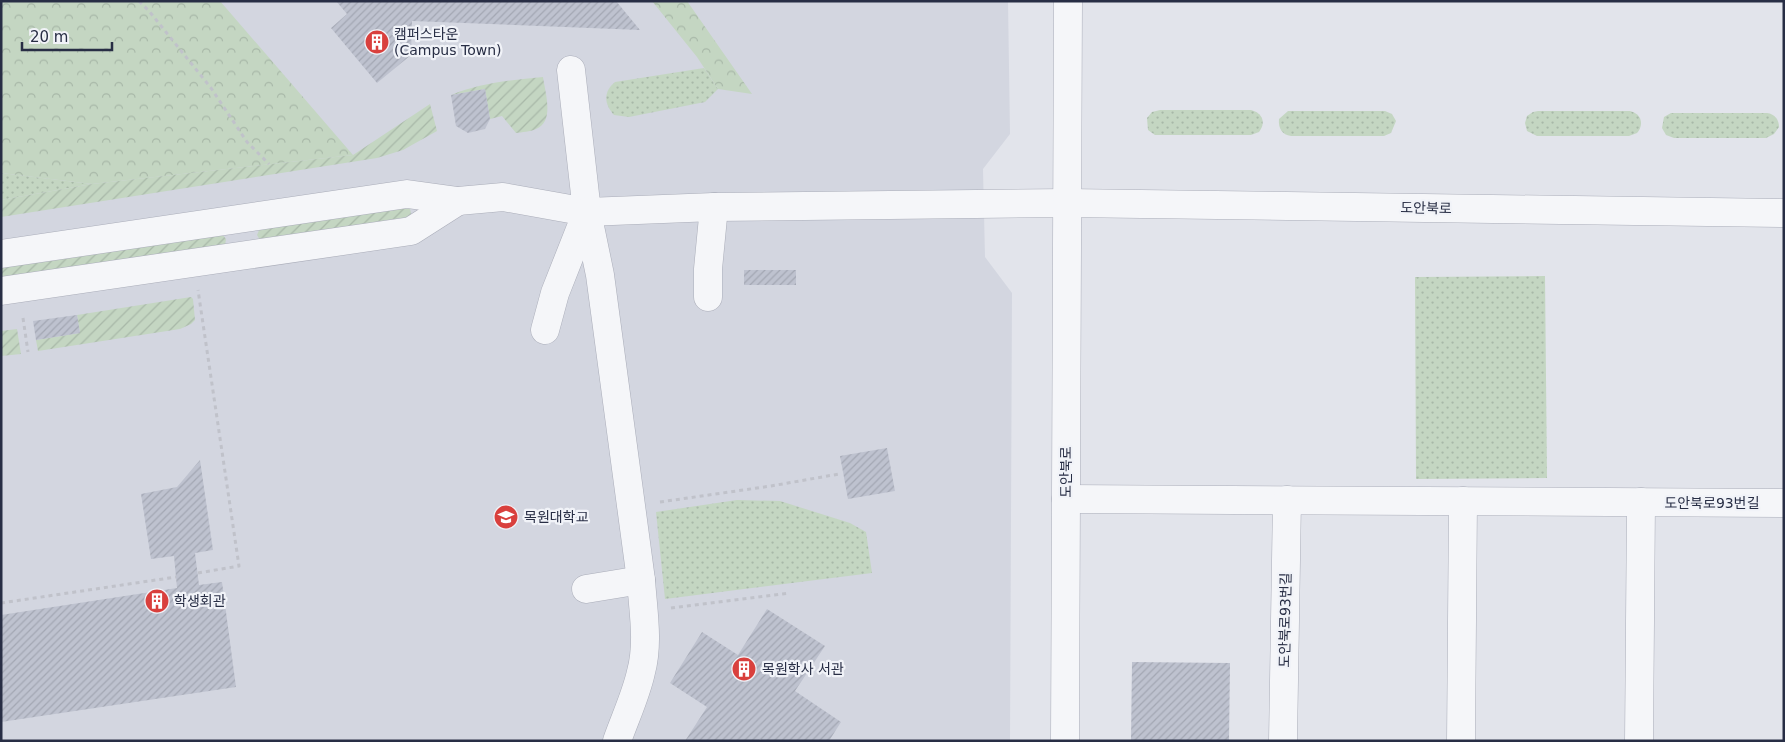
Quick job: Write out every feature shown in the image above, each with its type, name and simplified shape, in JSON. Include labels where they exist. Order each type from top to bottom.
[{"type":"street","name":"도안북로","points":[[1065,741],[1068,1]]},
{"type":"street","points":[[571,70],[587,212],[600,275],[641,580],[644,628],[644,651],[641,672],[617,741]]},
{"type":"street","points":[[1,254],[407,194],[458,201],[503,197],[587,212],[714,207],[1067,203]]},
{"type":"street","points":[[1,291],[411,231],[458,201]]},
{"type":"street","name":"도안북로","points":[[1067,203],[1784,213]]},
{"type":"street","points":[[708,297],[708,269],[714,207]]},
{"type":"street","points":[[545,330],[554,293],[587,212]]},
{"type":"street","name":"도안북로93번길","points":[[1066,499],[1784,503]]},
{"type":"street","name":"도안북로93번길","points":[[1283,741],[1287,500]]},
{"type":"street","points":[[1462,741],[1464,501]]},
{"type":"street","points":[[1639,741],[1641,502]]},
{"type":"street","points":[[586,589],[641,580]]},
{"type":"path","points":[[139,1],[210,88],[247,142],[269,164]]},
{"type":"path","points":[[198,573],[239,566],[200,301]]},
{"type":"path","points":[[24,323],[28,352]]},
{"type":"path","points":[[657,502],[772,486],[839,474]]},
{"type":"path","points":[[1,603],[176,576]]},
{"type":"path","points":[[670,608],[790,593]]},
{"type":"shaded area","name":"목원대학교","points":[[1,1],[1008,1],[1010,134],[983,169],[985,257],[1012,293],[1010,741],[1,741]]},
{"type":"green space","points":[[1,1],[220,1],[353,155],[92,184],[1,173]]},
{"type":"green space","points":[[652,1],[687,1],[752,94],[718,89],[697,57]]},
{"type":"green space","points":[[704,68],[718,89],[705,102],[629,117],[614,115],[608,107],[606,98],[608,90],[615,82]]},
{"type":"green space","points":[[543,77],[547,98],[547,113],[542,125],[529,131],[516,133],[502,116],[490,119],[485,89],[451,95],[485,85]]},
{"type":"green space","points":[[430,104],[437,131],[403,150],[377,158],[1,217],[1,200],[92,184],[353,155]]},
{"type":"green space","points":[[1160,110],[1251,110],[1261,116],[1263,122],[1259,132],[1251,135],[1155,135],[1148,130],[1147,118],[1152,112]]},
{"type":"green space","points":[[1288,111],[1385,111],[1392,114],[1396,121],[1391,133],[1384,136],[1291,136],[1283,133],[1279,125],[1279,119]]},
{"type":"green space","points":[[1538,111],[1630,111],[1639,117],[1641,127],[1637,133],[1629,136],[1537,136],[1527,131],[1525,123],[1527,116]]},
{"type":"green space","points":[[1671,113],[1767,113],[1776,118],[1779,127],[1774,134],[1766,138],[1674,138],[1666,135],[1662,128],[1664,117]]},
{"type":"green space","points":[[1,173],[92,184],[1,200]]},
{"type":"green space","points":[[403,205],[410,208],[411,214],[409,217],[260,240],[257,235],[260,228]]},
{"type":"green space","points":[[222,234],[226,239],[225,246],[1,281],[1,265]]},
{"type":"green space","points":[[1545,276],[1547,478],[1416,479],[1415,277]]},
{"type":"green space","points":[[191,297],[193,299],[195,320],[180,329],[38,351],[36,340],[80,333],[77,315]]},
{"type":"green space","points":[[17,329],[21,354],[1,356],[1,331]]},
{"type":"green space","points":[[737,500],[780,501],[850,523],[866,532],[872,573],[665,599],[656,512]]},
{"type":"building","name":"캠퍼스타운 (Campus Town)","points":[[336,1],[616,1],[640,30],[412,21],[411,55],[377,83],[331,28],[347,14]]},
{"type":"building","points":[[485,89],[490,119],[485,129],[468,133],[456,126],[451,95]]},
{"type":"building","points":[[744,270],[796,270],[796,285],[744,285]]},
{"type":"building","points":[[77,315],[80,333],[36,340],[33,321]]},
{"type":"building","points":[[887,448],[895,491],[848,499],[840,456]]},
{"type":"building","name":"학생회관","points":[[200,460],[213,550],[195,553],[199,585],[222,582],[236,687],[1,722],[1,615],[177,588],[174,556],[151,559],[141,494],[177,487]]},
{"type":"building","name":"목원학사 서관","points":[[767,609],[825,646],[795,691],[841,722],[829,741],[763,741],[760,739],[758,741],[685,741],[707,707],[670,683],[702,632],[738,655]]},
{"type":"building","points":[[1132,662],[1230,663],[1229,741],[1131,741]]},
{"type":"place","name":"캠퍼스타운 (Campus Town)","points":[[377,42]]},
{"type":"place","name":"목원대학교","points":[[506,517]]},
{"type":"place","name":"학생회관","points":[[157,601]]},
{"type":"place","name":"목원학사 서관","points":[[744,669]]}]
